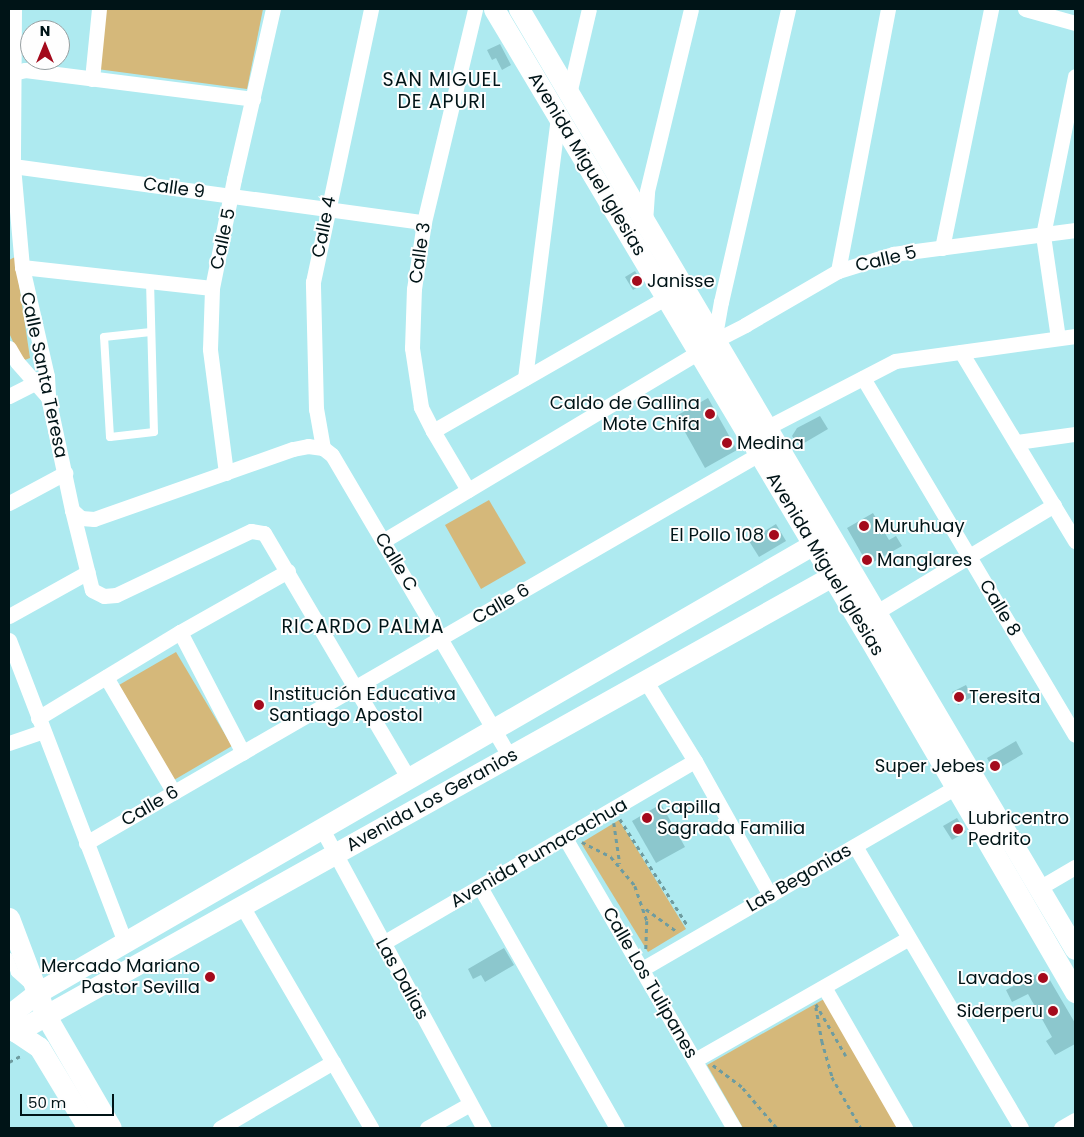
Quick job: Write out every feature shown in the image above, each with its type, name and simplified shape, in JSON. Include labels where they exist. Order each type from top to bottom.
[{"type":"main road","name":"Avenida Miguel Iglesias","points":[[494,9],[666,297],[707,347],[766,428],[821,540],[956,787],[1075,992]]},
{"type":"main road","name":"Avenida Miguel Iglesias","points":[[519,9],[644,224],[759,454],[821,540]]},
{"type":"main road","name":"Avenida Los Geranios","points":[[11,1025],[37,993],[821,540]]},
{"type":"main road","name":"Avenida Miguel Iglesias","points":[[839,572],[875,613],[1075,950]]},
{"type":"main road","name":"Avenida Los Geranios","points":[[11,1025],[46,1016],[839,572]]},
{"type":"main road","points":[[11,933],[46,1016],[110,1128]]},
{"type":"main road","points":[[65,977],[78,998]]},
{"type":"main road","points":[[11,1025],[39,1047],[88,1128]]},
{"type":"street","name":"Calle Santa Teresa","points":[[14,9],[11,73],[13,166],[22,268],[41,379],[48,397],[72,510],[92,590],[104,596],[116,595],[255,530],[264,533],[288,571]]},
{"type":"street","points":[[92,79],[99,9]]},
{"type":"street","name":"Calle 5","points":[[226,472],[210,349],[212,288],[273,9]]},
{"type":"street","name":"Calle 4","points":[[323,448],[316,409],[313,282],[371,9]]},
{"type":"street","name":"Calle 3","points":[[468,490],[421,407],[412,348],[414,289],[424,222],[475,9]]},
{"type":"street","points":[[568,94],[589,9]]},
{"type":"street","points":[[644,224],[647,192],[691,9]]},
{"type":"street","points":[[707,347],[721,302],[788,9]]},
{"type":"street","points":[[838,271],[888,9]]},
{"type":"street","points":[[942,248],[991,9]]},
{"type":"street","points":[[1025,9],[1075,23]]},
{"type":"street","points":[[11,73],[25,70],[253,99]]},
{"type":"street","points":[[1058,338],[1043,234],[1075,76]]},
{"type":"street","points":[[525,378],[558,116]]},
{"type":"street","name":"Calle 9","points":[[13,166],[424,222]]},
{"type":"street","name":"Calle 5","points":[[383,541],[838,271],[893,254],[1075,230]]},
{"type":"street","points":[[22,268],[212,288]]},
{"type":"street","points":[[433,431],[666,297]]},
{"type":"street","points":[[766,428],[894,361],[1075,336]]},
{"type":"street","points":[[9,348],[17,362],[41,379],[9,396]]},
{"type":"street","points":[[961,352],[1073,534]]},
{"type":"street","name":"Calle 8","points":[[864,378],[1075,735]]},
{"type":"street","points":[[1017,442],[1075,434]]},
{"type":"street","points":[[72,510],[81,518],[94,519],[293,449],[308,446],[323,448]]},
{"type":"street","name":"Calle C","points":[[323,448],[332,455],[509,756]]},
{"type":"street","name":"Calle 6","points":[[86,843],[759,454]]},
{"type":"street","points":[[9,503],[64,473]]},
{"type":"street","points":[[875,613],[1054,505]]},
{"type":"street","points":[[9,742],[41,725],[106,677],[180,632],[288,571],[408,779]]},
{"type":"street","points":[[9,616],[88,572]]},
{"type":"street","points":[[180,632],[243,753]]},
{"type":"street","points":[[9,640],[125,942]]},
{"type":"street","points":[[106,677],[174,793]]},
{"type":"street","points":[[644,680],[696,761],[770,895]]},
{"type":"street","name":"Avenida Pumacachua","points":[[383,943],[696,761]]},
{"type":"street","name":"Las Begonias","points":[[642,969],[956,787]]},
{"type":"street","name":"Las Dalias","points":[[322,829],[484,1128]]},
{"type":"street","name":"Calle Los Tulipanes","points":[[566,838],[734,1128]]},
{"type":"street","points":[[855,846],[1021,1128]]},
{"type":"street","points":[[1039,888],[1075,867]]},
{"type":"street","points":[[480,887],[617,1128]]},
{"type":"street","points":[[242,906],[371,1128]]},
{"type":"street","points":[[695,1060],[909,938]]},
{"type":"street","points":[[824,987],[905,1128]]},
{"type":"street","points":[[220,1128],[333,1062]]},
{"type":"street","points":[[427,1128],[470,1104]]},
{"type":"street","points":[[1061,1128],[1075,1120]]},
{"type":"lane","points":[[150,281],[154,432],[110,437],[104,337],[151,332]]},
{"type":"lane","points":[[9,957],[12,975],[37,993]]},
{"type":"path","points":[[614,809],[615,838],[620,866]]},
{"type":"path","points":[[614,809],[695,938]]},
{"type":"path","points":[[566,838],[600,850],[620,866],[635,886],[644,908],[648,939],[642,969]]},
{"type":"path","points":[[644,908],[668,926],[695,938]]},
{"type":"path","points":[[824,987],[816,1004],[822,1041],[832,1076],[861,1128]]},
{"type":"path","points":[[807,1009],[816,1004]]},
{"type":"path","points":[[816,1004],[850,1062]]},
{"type":"path","points":[[721,1059],[712,1064],[742,1088],[777,1128]]},
{"type":"shaded area","points":[[104,9],[263,9],[247,89],[97,69]]},
{"type":"shaded area","points":[[15,257],[30,358],[22,361],[9,333],[9,260]]},
{"type":"shaded area","points":[[489,500],[526,563],[481,589],[445,525]]},
{"type":"shaded area","points":[[176,652],[232,746],[174,780],[119,685]]},
{"type":"shaded area","points":[[619,820],[686,929],[648,952],[581,843]]},
{"type":"shaded area","points":[[824,999],[898,1128],[743,1128],[707,1065]]},
{"type":"building","points":[[500,44],[511,65],[502,70],[496,58],[492,60],[487,50]]},
{"type":"building","points":[[635,271],[643,284],[633,290],[625,277]]},
{"type":"building","points":[[708,398],[737,450],[705,468],[676,416]]},
{"type":"building","points":[[820,416],[828,429],[799,446],[792,436],[797,428]]},
{"type":"building","points":[[873,513],[889,540],[896,536],[902,546],[868,565],[847,528]]},
{"type":"building","points":[[776,524],[786,541],[759,557],[749,541]]},
{"type":"building","points":[[966,685],[972,697],[958,705],[952,692]]},
{"type":"building","points":[[1016,741],[1023,754],[994,771],[987,758]]},
{"type":"building","points":[[661,804],[685,847],[656,863],[632,821]]},
{"type":"building","points":[[957,818],[966,832],[952,840],[943,826]]},
{"type":"building","points":[[504,948],[514,965],[485,982],[481,975],[473,979],[468,969]]},
{"type":"building","points":[[1044,970],[1075,1023],[1075,1044],[1055,1055],[1046,1041],[1052,1037],[1028,994],[1012,1002],[1006,990]]},
{"type":"place","name":"Janisse","points":[[637,281]]},
{"type":"place","name":"Caldo de Gallina Mote Chifa","points":[[710,414]]},
{"type":"place","name":"Medina","points":[[727,443]]},
{"type":"place","name":"Muruhuay","points":[[864,526]]},
{"type":"place","name":"El Pollo 108","points":[[774,535]]},
{"type":"place","name":"Manglares","points":[[867,560]]},
{"type":"place","name":"Teresita","points":[[959,697]]},
{"type":"place","name":"Institución Educativa Santiago Apostol","points":[[259,705]]},
{"type":"place","name":"Super Jebes","points":[[995,766]]},
{"type":"place","name":"Capilla Sagrada Familia","points":[[647,818]]},
{"type":"place","name":"Lubricentro Pedrito","points":[[958,829]]},
{"type":"place","name":"Mercado Mariano Pastor Sevilla","points":[[210,977]]},
{"type":"place","name":"Lavados","points":[[1043,978]]},
{"type":"place","name":"Siderperu","points":[[1053,1011]]},
{"type":"district","name":"SAN MIGUEL DE APURI","points":[[442,91]]},
{"type":"district","name":"RICARDO PALMA","points":[[363,627]]}]
